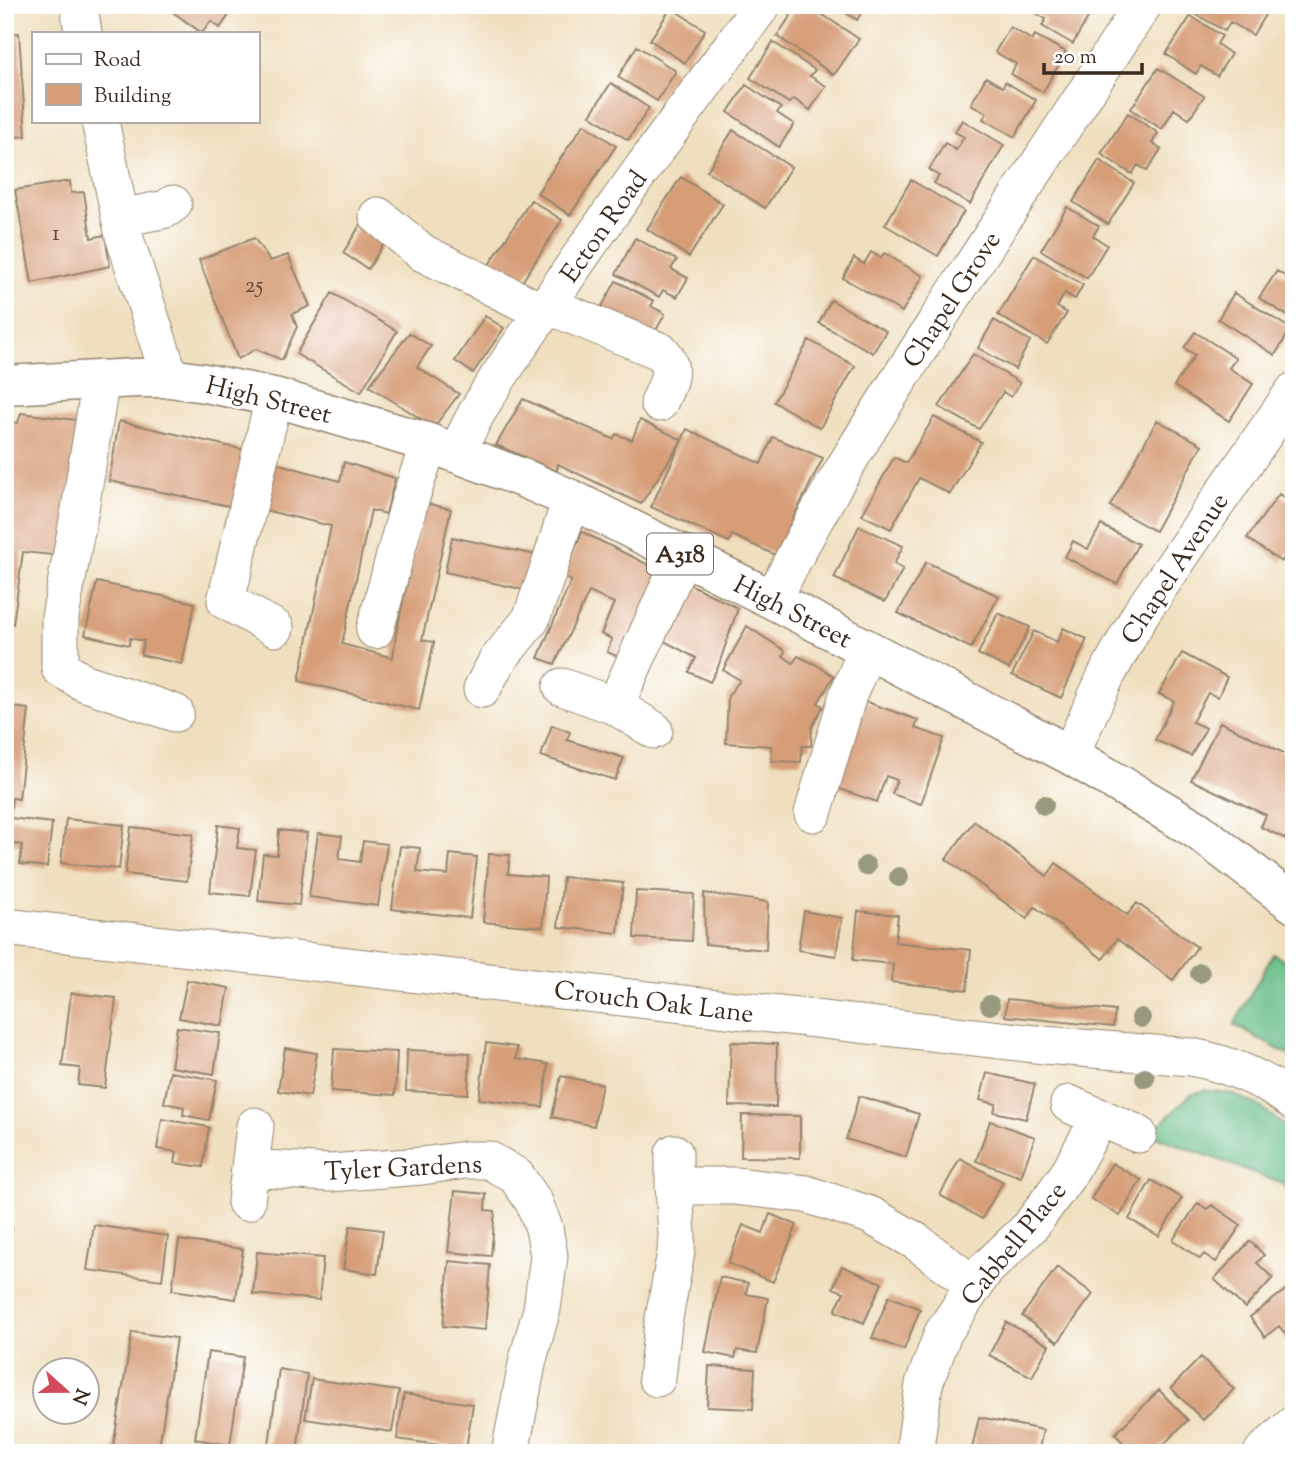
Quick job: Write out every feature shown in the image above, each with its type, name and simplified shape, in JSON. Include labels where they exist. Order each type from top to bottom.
[{"type":"main road","name":"High Street","points":[[5,385],[170,378],[205,383],[274,397],[443,449],[571,499],[773,600],[1070,755],[1197,830],[1294,904]]},
{"type":"street","points":[[79,5],[83,32]]},
{"type":"street","name":"Ecton Road","points":[[375,630],[410,500],[443,449],[466,430],[545,309],[691,100],[762,5]]},
{"type":"street","name":"Chapel Grove","points":[[773,600],[794,555],[851,455],[1143,5]]},
{"type":"street","points":[[100,122],[124,236],[170,378]]},
{"type":"street","points":[[120,218],[166,209],[173,204]]},
{"type":"street","points":[[378,216],[423,253],[545,309],[662,352],[668,360],[671,375],[659,403]]},
{"type":"street","points":[[101,379],[60,617],[60,668],[83,682],[175,713]]},
{"type":"street","name":"Chapel Avenue","points":[[1070,755],[1106,676],[1141,613],[1294,391]]},
{"type":"street","points":[[274,397],[226,601],[275,628]]},
{"type":"street","points":[[482,690],[497,661],[531,619],[571,499]]},
{"type":"street","points":[[615,706],[683,555]]},
{"type":"street","points":[[813,813],[848,695],[867,650]]},
{"type":"street","points":[[562,687],[615,706],[654,730]]},
{"type":"street","name":"Crouch Oak Lane","points":[[5,927],[1031,1043],[1191,1057],[1210,1060],[1258,1078],[1294,1102]]},
{"type":"street","name":"Cabbell Place","points":[[917,1453],[916,1440],[924,1384],[943,1333],[985,1271],[1030,1227],[1067,1176],[1085,1111],[1138,1134]]},
{"type":"street","name":"Tyler Gardens","points":[[255,1126],[248,1185],[330,1173],[465,1160],[489,1160],[516,1175],[534,1202],[544,1228],[549,1256],[542,1309],[528,1359],[510,1453]]},
{"type":"street","points":[[657,1378],[663,1324],[676,1252],[674,1169],[735,1186],[806,1194],[870,1215],[917,1242],[975,1286]]},
{"type":"street","points":[[1262,1453],[1294,1424]]},
{"type":"green space","points":[[1273,954],[1294,965],[1294,1058],[1234,1025]]},
{"type":"green space","points":[[1206,1090],[1233,1094],[1261,1107],[1294,1134],[1294,1202],[1283,1184],[1150,1134],[1191,1094]]},
{"type":"building","points":[[163,5],[236,5],[220,28],[211,21],[201,32]]},
{"type":"building","points":[[798,5],[808,5],[859,39],[834,75],[777,36]]},
{"type":"building","points":[[834,5],[866,5],[857,20]]},
{"type":"building","points":[[1022,5],[1095,5],[1073,44],[1042,26],[1046,19]]},
{"type":"building","points":[[1199,5],[1254,5],[1266,13],[1253,35],[1230,22],[1225,31],[1194,13]]},
{"type":"building","points":[[671,8],[705,30],[685,63],[650,40]]},
{"type":"building","points":[[1191,16],[1222,36],[1217,44],[1231,54],[1217,76],[1201,66],[1196,74],[1166,54]]},
{"type":"building","points":[[1010,27],[1032,40],[1035,35],[1066,52],[1043,92],[1011,74],[1016,64],[995,52]]},
{"type":"building","points":[[19,33],[26,136],[5,138],[5,34]]},
{"type":"building","points":[[773,42],[815,70],[810,76],[826,86],[810,110],[794,99],[789,103],[750,78]]},
{"type":"building","points":[[637,46],[676,71],[657,101],[618,77]]},
{"type":"building","points":[[1158,68],[1204,96],[1189,119],[1174,109],[1162,129],[1131,109]]},
{"type":"building","points":[[986,77],[1003,87],[1005,82],[1036,100],[1015,137],[983,119],[987,113],[971,104]]},
{"type":"building","points":[[611,83],[649,108],[628,140],[590,115]]},
{"type":"building","points":[[746,85],[781,108],[777,113],[794,124],[779,147],[728,112]]},
{"type":"building","points":[[1128,113],[1158,133],[1152,143],[1161,149],[1147,171],[1138,165],[1132,174],[1101,154]]},
{"type":"building","points":[[962,120],[1004,145],[970,204],[934,183],[939,176],[929,170],[945,143],[956,150],[964,137],[955,132]]},
{"type":"building","points":[[584,124],[616,146],[570,215],[537,193]]},
{"type":"building","points":[[733,130],[791,167],[765,208],[707,171]]},
{"type":"building","points":[[1099,160],[1134,183],[1108,224],[1073,202]]},
{"type":"building","points":[[681,177],[723,204],[689,257],[647,229]]},
{"type":"building","points":[[911,180],[964,211],[938,256],[885,225]]},
{"type":"building","points":[[70,181],[71,193],[84,192],[91,238],[105,235],[110,266],[32,283],[15,190]]},
{"type":"building","points":[[531,200],[562,220],[518,288],[487,268]]},
{"type":"building","points":[[1067,207],[1099,226],[1093,236],[1107,245],[1087,278],[1041,250]]},
{"type":"building","points":[[364,219],[389,235],[368,269],[343,253]]},
{"type":"building","points":[[254,238],[270,261],[288,255],[310,306],[292,314],[297,327],[282,360],[256,349],[238,359],[199,260]]},
{"type":"building","points":[[635,238],[677,260],[671,269],[688,278],[677,297],[663,290],[659,297],[616,274]]},
{"type":"building","points":[[871,252],[881,258],[884,253],[923,276],[902,312],[843,278],[854,258],[864,264]]},
{"type":"building","points":[[1034,255],[1083,285],[1075,299],[1065,293],[1057,307],[1067,313],[1047,344],[998,315]]},
{"type":"building","points":[[1277,271],[1294,282],[1294,320],[1259,298]]},
{"type":"building","points":[[616,281],[654,301],[651,306],[665,314],[653,336],[601,308]]},
{"type":"building","points":[[332,293],[397,331],[361,392],[296,354]]},
{"type":"building","points":[[1234,293],[1291,329],[1275,355],[1218,319]]},
{"type":"building","points":[[831,300],[886,331],[873,353],[819,323]]},
{"type":"building","points":[[485,316],[504,328],[473,373],[455,361]]},
{"type":"building","points":[[994,320],[1030,341],[1015,369],[978,348]]},
{"type":"building","points":[[1195,332],[1236,358],[1229,368],[1253,384],[1229,421],[1174,386],[1195,355],[1184,348]]},
{"type":"building","points":[[409,333],[431,346],[417,367],[459,394],[434,427],[369,386]]},
{"type":"building","points":[[809,340],[855,366],[820,428],[774,402]]},
{"type":"building","points":[[973,354],[1020,383],[1011,397],[1003,392],[979,429],[939,407]]},
{"type":"building","points":[[523,399],[613,439],[616,434],[632,440],[640,420],[682,440],[641,504],[558,464],[557,471],[496,445]]},
{"type":"building","points":[[21,413],[85,421],[62,556],[23,552],[13,624],[5,623],[5,421],[18,423]]},
{"type":"building","points":[[934,417],[981,442],[950,494],[919,478],[891,529],[862,515],[894,457],[906,463]]},
{"type":"building","points":[[1157,420],[1202,445],[1155,531],[1110,506]]},
{"type":"building","points":[[119,421],[245,450],[234,507],[109,481]]},
{"type":"building","points":[[687,429],[761,464],[773,437],[823,458],[775,555],[732,535],[729,542],[651,507]]},
{"type":"building","points":[[262,459],[340,481],[344,462],[395,478],[386,514],[371,510],[342,644],[393,658],[425,503],[451,509],[422,640],[434,642],[419,710],[299,681],[331,526],[251,507]]},
{"type":"building","points":[[1279,494],[1294,504],[1294,556],[1289,552],[1281,562],[1247,538]]},
{"type":"building","points":[[1101,525],[1138,544],[1117,584],[1065,557],[1073,541],[1088,549]]},
{"type":"building","points":[[859,526],[903,546],[894,564],[903,569],[885,602],[834,578]]},
{"type":"building","points":[[582,532],[669,575],[628,661],[607,652],[612,639],[601,634],[614,603],[589,592],[555,664],[538,658],[571,581],[564,577]]},
{"type":"building","points":[[452,537],[541,556],[534,592],[445,572]]},
{"type":"building","points":[[926,562],[999,596],[971,648],[898,613]]},
{"type":"building","points":[[677,578],[738,608],[718,667],[710,682],[689,672],[696,658],[653,635]]},
{"type":"building","points":[[97,582],[195,603],[182,664],[141,655],[144,641],[130,638],[129,645],[85,635]]},
{"type":"building","points":[[998,613],[1030,627],[1009,669],[978,654]]},
{"type":"building","points":[[747,626],[785,651],[783,656],[793,663],[798,656],[834,676],[818,703],[823,706],[812,727],[811,746],[802,746],[801,762],[772,761],[771,746],[726,743],[728,696],[740,680],[723,670]]},
{"type":"building","points":[[1063,628],[1087,639],[1061,698],[1012,675],[1034,631],[1057,642]]},
{"type":"building","points":[[1182,653],[1227,677],[1218,697],[1208,693],[1192,722],[1206,728],[1191,756],[1155,740],[1174,701],[1159,694]]},
{"type":"building","points":[[861,700],[918,720],[915,728],[944,738],[921,804],[892,794],[897,780],[886,776],[877,802],[831,786]]},
{"type":"building","points":[[5,706],[29,709],[19,799],[12,798],[10,818],[52,823],[47,867],[20,864],[22,845],[5,843]]},
{"type":"building","points":[[1220,722],[1294,758],[1294,843],[1261,827],[1266,815],[1191,780]]},
{"type":"building","points":[[552,725],[570,732],[567,740],[624,758],[615,780],[541,756]]},
{"type":"building","points":[[66,819],[124,825],[119,869],[61,863]]},
{"type":"building","points":[[974,821],[1047,876],[1056,863],[1127,915],[1137,903],[1197,947],[1173,980],[1117,939],[1103,959],[1035,907],[1027,919],[946,859]]},
{"type":"building","points":[[218,825],[240,828],[237,848],[256,850],[250,896],[210,892]]},
{"type":"building","points":[[131,827],[193,834],[187,881],[125,874]]},
{"type":"building","points":[[279,830],[307,833],[299,905],[258,901],[263,854],[277,855]]},
{"type":"building","points":[[318,833],[342,836],[339,859],[360,862],[363,841],[387,844],[378,906],[309,897]]},
{"type":"building","points":[[400,846],[420,848],[417,872],[448,875],[450,854],[477,857],[470,918],[392,909]]},
{"type":"building","points":[[489,854],[510,855],[508,874],[546,877],[543,927],[483,922]]},
{"type":"building","points":[[563,877],[623,883],[618,933],[558,927]]},
{"type":"building","points":[[636,891],[694,894],[692,941],[634,938]]},
{"type":"building","points":[[704,893],[768,902],[766,950],[705,944]]},
{"type":"building","points":[[804,911],[842,918],[836,956],[798,950]]},
{"type":"building","points":[[858,911],[898,915],[895,942],[971,950],[967,990],[891,982],[893,964],[853,960]]},
{"type":"building","points":[[187,980],[229,988],[222,1026],[179,1018]]},
{"type":"building","points":[[71,993],[116,998],[105,1088],[78,1085],[80,1068],[62,1066]]},
{"type":"building","points":[[1007,999],[1115,1011],[1113,1027],[1005,1016]]},
{"type":"building","points":[[177,1027],[220,1033],[214,1074],[171,1067]]},
{"type":"building","points":[[731,1042],[777,1044],[776,1107],[729,1106]]},
{"type":"building","points":[[486,1043],[517,1047],[516,1059],[548,1064],[543,1107],[479,1099]]},
{"type":"building","points":[[285,1048],[317,1053],[310,1096],[278,1091]]},
{"type":"building","points":[[334,1049],[397,1052],[395,1095],[331,1091]]},
{"type":"building","points":[[407,1050],[470,1053],[468,1094],[406,1091]]},
{"type":"building","points":[[170,1072],[217,1080],[209,1120],[183,1115],[184,1107],[164,1103]]},
{"type":"building","points":[[987,1073],[1035,1084],[1026,1119],[994,1112],[996,1104],[980,1100]]},
{"type":"building","points":[[561,1076],[602,1084],[594,1126],[552,1117]]},
{"type":"building","points":[[859,1096],[919,1114],[906,1157],[846,1139]]},
{"type":"building","points":[[742,1115],[800,1116],[800,1158],[741,1157]]},
{"type":"building","points":[[162,1119],[209,1127],[203,1167],[175,1163],[177,1152],[157,1149]]},
{"type":"building","points":[[990,1121],[1035,1137],[1021,1177],[976,1161]]},
{"type":"building","points":[[960,1158],[1003,1182],[982,1219],[940,1195]]},
{"type":"building","points":[[1112,1163],[1141,1180],[1120,1216],[1091,1199]]},
{"type":"building","points":[[1151,1180],[1182,1198],[1159,1236],[1129,1219]]},
{"type":"building","points":[[455,1191],[486,1194],[485,1210],[495,1211],[491,1256],[448,1252]]},
{"type":"building","points":[[1198,1203],[1207,1209],[1212,1205],[1241,1225],[1216,1262],[1204,1254],[1200,1259],[1173,1240]]},
{"type":"building","points":[[770,1214],[797,1225],[773,1282],[728,1263],[743,1225],[763,1233]]},
{"type":"building","points":[[94,1225],[168,1236],[162,1280],[87,1270]]},
{"type":"building","points":[[350,1226],[383,1230],[377,1274],[343,1269]]},
{"type":"building","points":[[5,1227],[12,1227],[7,1278],[5,1278]]},
{"type":"building","points":[[179,1240],[243,1249],[236,1299],[172,1290]]},
{"type":"building","points":[[1250,1241],[1264,1255],[1257,1263],[1273,1278],[1245,1308],[1214,1279]]},
{"type":"building","points":[[257,1252],[323,1258],[319,1300],[253,1294]]},
{"type":"building","points":[[449,1261],[490,1265],[485,1330],[443,1326]]},
{"type":"building","points":[[842,1266],[882,1283],[864,1323],[835,1311],[844,1292],[833,1288]]},
{"type":"building","points":[[1057,1267],[1093,1294],[1058,1342],[1022,1316]]},
{"type":"building","points":[[720,1277],[748,1283],[746,1294],[768,1298],[757,1353],[737,1350],[735,1358],[705,1352]]},
{"type":"building","points":[[1292,1285],[1294,1346],[1279,1326],[1265,1337],[1250,1317]]},
{"type":"building","points":[[889,1296],[920,1309],[904,1350],[872,1338]]},
{"type":"building","points":[[1006,1322],[1049,1345],[1032,1377],[989,1355]]},
{"type":"building","points":[[132,1332],[176,1338],[158,1453],[112,1453]]},
{"type":"building","points":[[208,1352],[243,1357],[230,1445],[195,1439]]},
{"type":"building","points":[[1201,1357],[1234,1389],[1203,1420],[1171,1388]]},
{"type":"building","points":[[709,1366],[755,1369],[753,1409],[707,1407]]},
{"type":"building","points":[[279,1369],[307,1374],[297,1453],[268,1452]]},
{"type":"building","points":[[312,1379],[399,1391],[392,1432],[305,1419]]},
{"type":"building","points":[[1159,1390],[1188,1420],[1155,1453],[1133,1453],[1115,1434]]},
{"type":"building","points":[[404,1394],[473,1404],[466,1449],[397,1439]]},
{"type":"building","points":[[979,1417],[1043,1430],[1038,1453],[971,1453]]},
{"type":"building","points":[[1094,1442],[1111,1453],[1088,1453]]}]
